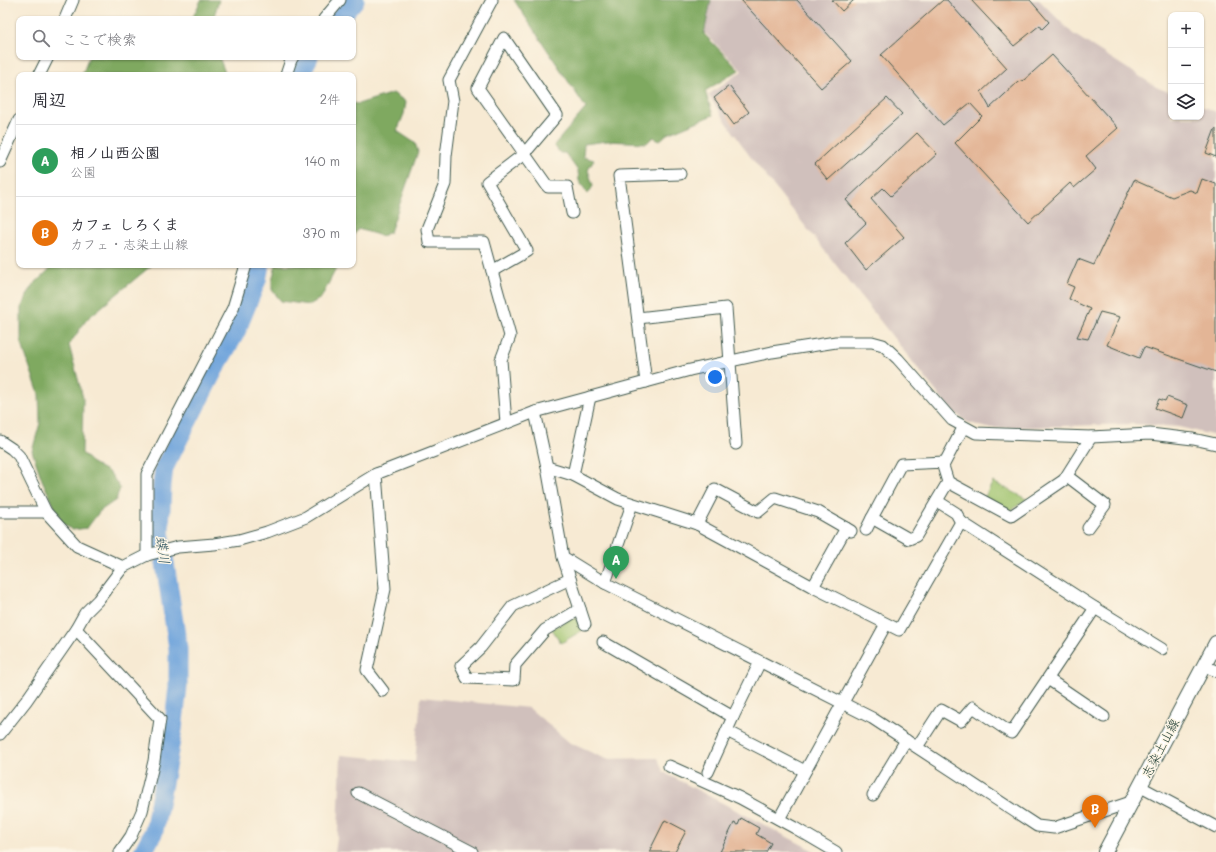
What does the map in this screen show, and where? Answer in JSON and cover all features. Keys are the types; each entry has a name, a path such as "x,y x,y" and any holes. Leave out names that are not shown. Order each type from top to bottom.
{"main road":[{"name":"志染土山線","path":"1105,852 1139,786 1210,669 1216,643"}],"street":[{"path":"66,16 73,0"},
{"path":"327,16 340,0"},
{"path":"492,0 449,80 452,101 446,156 445,184 427,229 429,242 484,242 510,336 501,360 506,423"},
{"path":"492,271 527,251 487,182 524,154 557,115 504,38 478,88 524,154 548,186 567,187 572,213"},
{"path":"40,72 46,60"},
{"path":"287,72 291,60"},
{"path":"0,162 16,127"},
{"path":"646,382 619,176 680,174"},
{"path":"148,555 147,474 233,308 245,268"},
{"path":"638,318 726,308 736,444"},
{"path":"0,734 26,702 86,613 98,600 123,567 148,555 178,547 239,540 267,532 306,517 376,474 506,423 535,412 690,370 772,352 836,342 872,342 883,345 898,359 952,420 963,428 976,433 1092,437 1150,434 1193,439 1216,444"},
{"path":"573,475 590,397"},
{"path":"535,412 547,467 563,557 585,624"},
{"path":"963,428 943,466 948,482 1011,516 1064,480 1092,437"},
{"path":"0,441 19,456 46,512 77,546 123,567"},
{"path":"866,530 901,464 945,462"},
{"path":"547,467 573,475 618,499 697,524 813,587 899,630 960,522"},
{"path":"376,474 385,589 367,670 383,691"},
{"path":"1067,476 1105,505 1088,528"},
{"path":"872,518 909,539 916,536 948,482"},
{"path":"697,524 715,489 758,512 775,498 818,512 848,529 813,587"},
{"path":"937,501 956,513 960,522 1162,649"},
{"path":"605,583 632,504"},
{"path":"0,512 46,512"},
{"path":"563,557 605,583 872,718 1037,826 1054,828 1131,802"},
{"path":"570,578 513,606 481,647 461,666 467,678 514,680 515,665 546,630 580,608"},
{"path":"917,747 941,710 961,721 973,707 1011,733 1095,608"},
{"path":"779,819 886,624"},
{"path":"76,629 160,719 154,761 142,811 131,836 120,852"},
{"path":"603,642 733,717"},
{"path":"708,772 760,662"},
{"path":"1048,679 1104,717"},
{"path":"727,731 805,771"},
{"path":"873,795 906,740"},
{"path":"669,766 740,798 836,852"},
{"path":"1139,786 1216,827"},
{"path":"358,793 472,852"}],"shaded area":[{"path":"710,0 1039,0 1073,34 1158,88 1168,92 1168,120 1204,120 1204,107 1216,112 1216,436 1179,427 1136,424 987,428 967,422 949,408 749,155 708,95 742,71 704,32"},
{"path":"421,697 529,708 570,743 606,759 658,758 663,772 816,852 335,852 338,832 341,755 415,762"}],"green space":[{"path":"201,0 219,0 214,16 193,16"},
{"path":"514,0 711,0 704,34 739,70 705,91 713,115 667,134 659,141 653,137 647,143 607,141 584,144 583,157 594,160 588,170 593,186 588,194 579,181 578,171 565,153 560,153 554,145 586,108"},
{"path":"88,60 220,60 225,72 83,72"},
{"path":"393,93 406,102 404,114 397,131 415,143 418,152 390,232 382,236 358,229 356,232 356,104"},
{"path":"51,268 148,268 87,319 69,345 83,398 82,453 91,462 110,473 120,488 116,500 100,511 87,528 72,530 62,523 42,480 32,451 40,423 39,394 21,342 21,308 32,286"},
{"path":"275,268 336,268 321,298 309,305 281,301 272,290 272,280"},
{"path":"993,482 1027,499 1009,512 984,498"},
{"path":"572,617 578,619 583,630 561,643 552,629"}],"building":[{"path":"741,0 797,0 852,61 821,88"},
{"path":"832,0 854,0 842,11"},
{"path":"943,0 947,0 1007,68 981,92 990,108 1018,82 1024,80 1052,55 1118,128 1086,156 1096,169 1074,188 1070,183 1028,222 955,143 982,116 970,103 943,125 881,55"},
{"path":"971,0 1030,0 1049,22 1042,29 1040,25 1014,46"},
{"path":"729,86 749,112 734,125 714,98"},
{"path":"887,98 902,114 828,180 815,164"},
{"path":"1216,129 1216,157 1206,153"},
{"path":"917,133 937,154 891,196 883,188 871,199 904,237 866,270 845,243 866,223 846,200"},
{"path":"1202,179 1216,184 1216,372 1144,347 1139,358 1107,345 1120,317 1100,312 1088,339 1077,337 1090,309 1069,299 1074,287 1067,284 1078,259 1094,265 1134,180 1172,197 1190,190 1197,193"},
{"path":"1167,397 1188,405 1183,418 1155,408 1159,399 1165,401"},
{"path":"741,818 759,828 756,834 771,843 766,852 720,852 734,823 738,825"},
{"path":"665,820 686,831 675,852 649,852"}],"waterway":[{"name":"蝶川","path":"342,16 355,0"},
{"name":"蝶川","path":"302,72 308,60"},
{"name":"蝶川","path":"143,852 154,831 173,730 178,687 178,648 160,531 164,468 214,370 236,332 257,280 259,268"}],"place":[{"name":"相ノ山西公園","path":"616,579"},
{"name":"カフェ しろくま","path":"1095,828"}]}
